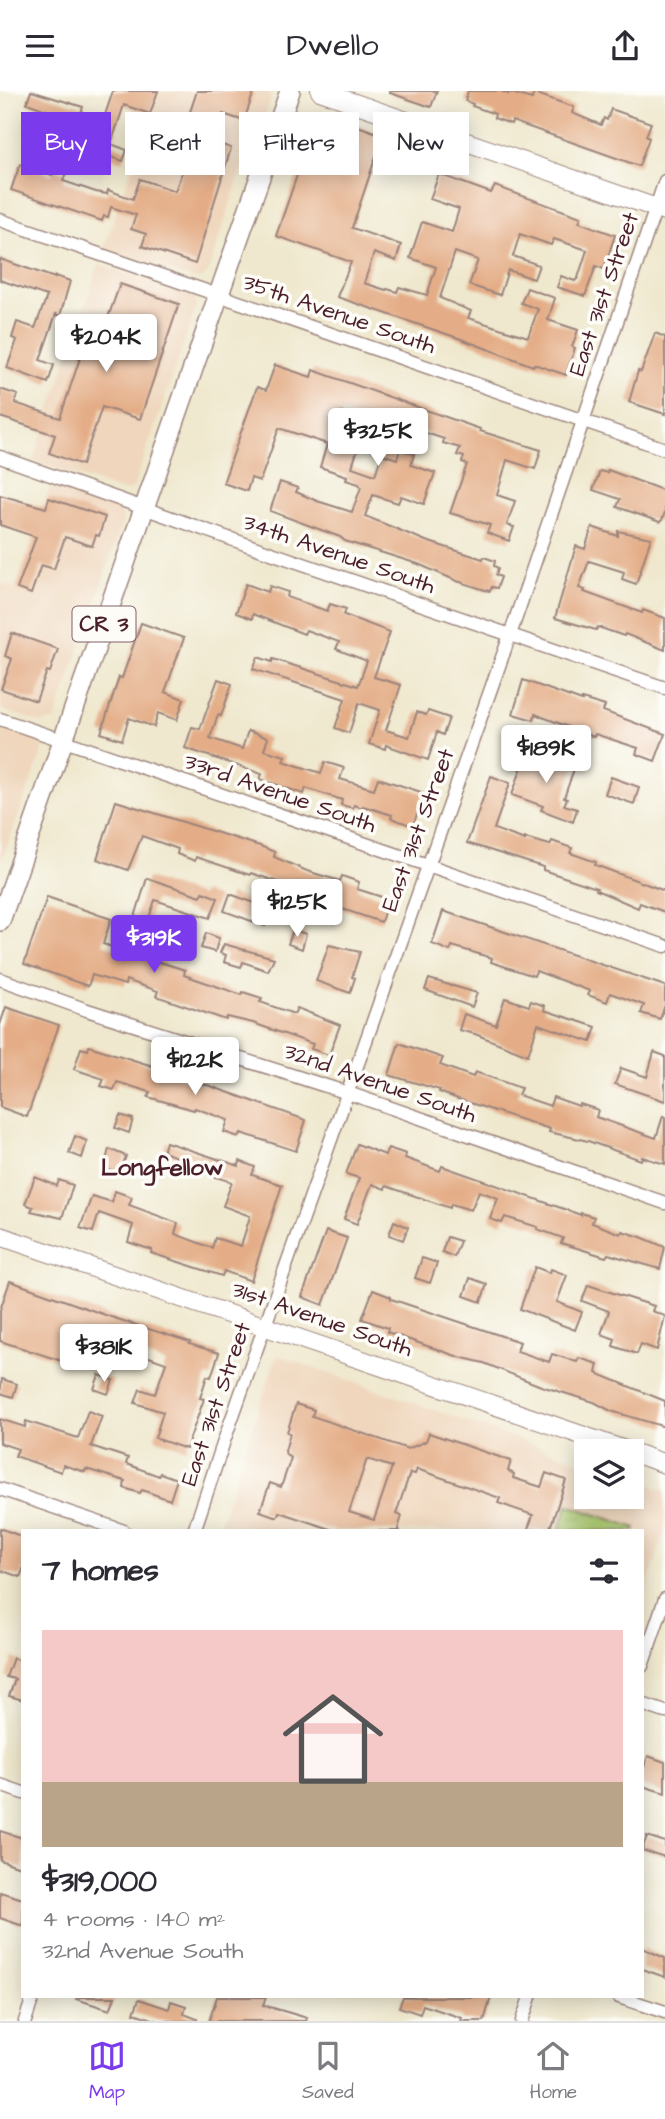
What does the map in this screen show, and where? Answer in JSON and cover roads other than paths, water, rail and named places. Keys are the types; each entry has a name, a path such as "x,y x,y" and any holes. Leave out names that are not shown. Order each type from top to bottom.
{"main road":[{"name":"CR 3","path":"0,921 290,91"}],"street":[{"path":"320,91 660,209"},
{"name":"East 31st Street","path":"195,1529 583,421 660,209 665,181"},
{"name":"35th Avenue South","path":"0,220 665,449"},
{"name":"34th Avenue South","path":"0,457 665,688"},
{"name":"33rd Avenue South","path":"0,719 665,946"},
{"name":"32nd Avenue South","path":"0,979 86,1010 348,1093 665,1203"},
{"name":"31st Avenue South","path":"0,1236 595,1439"},
{"name":"31st Avenue South","path":"644,1456 665,1464"},
{"path":"0,1489 118,1529"},
{"path":"644,1660 665,1599"},
{"path":"644,1705 665,1712"},
{"path":"0,1785 21,1792"},
{"path":"25,2021 33,1998"},
{"path":"522,2021 530,1998"},
{"path":"622,1998 665,2012"}],"district":[{"name":"Longfellow","path":"162,1168"}]}
